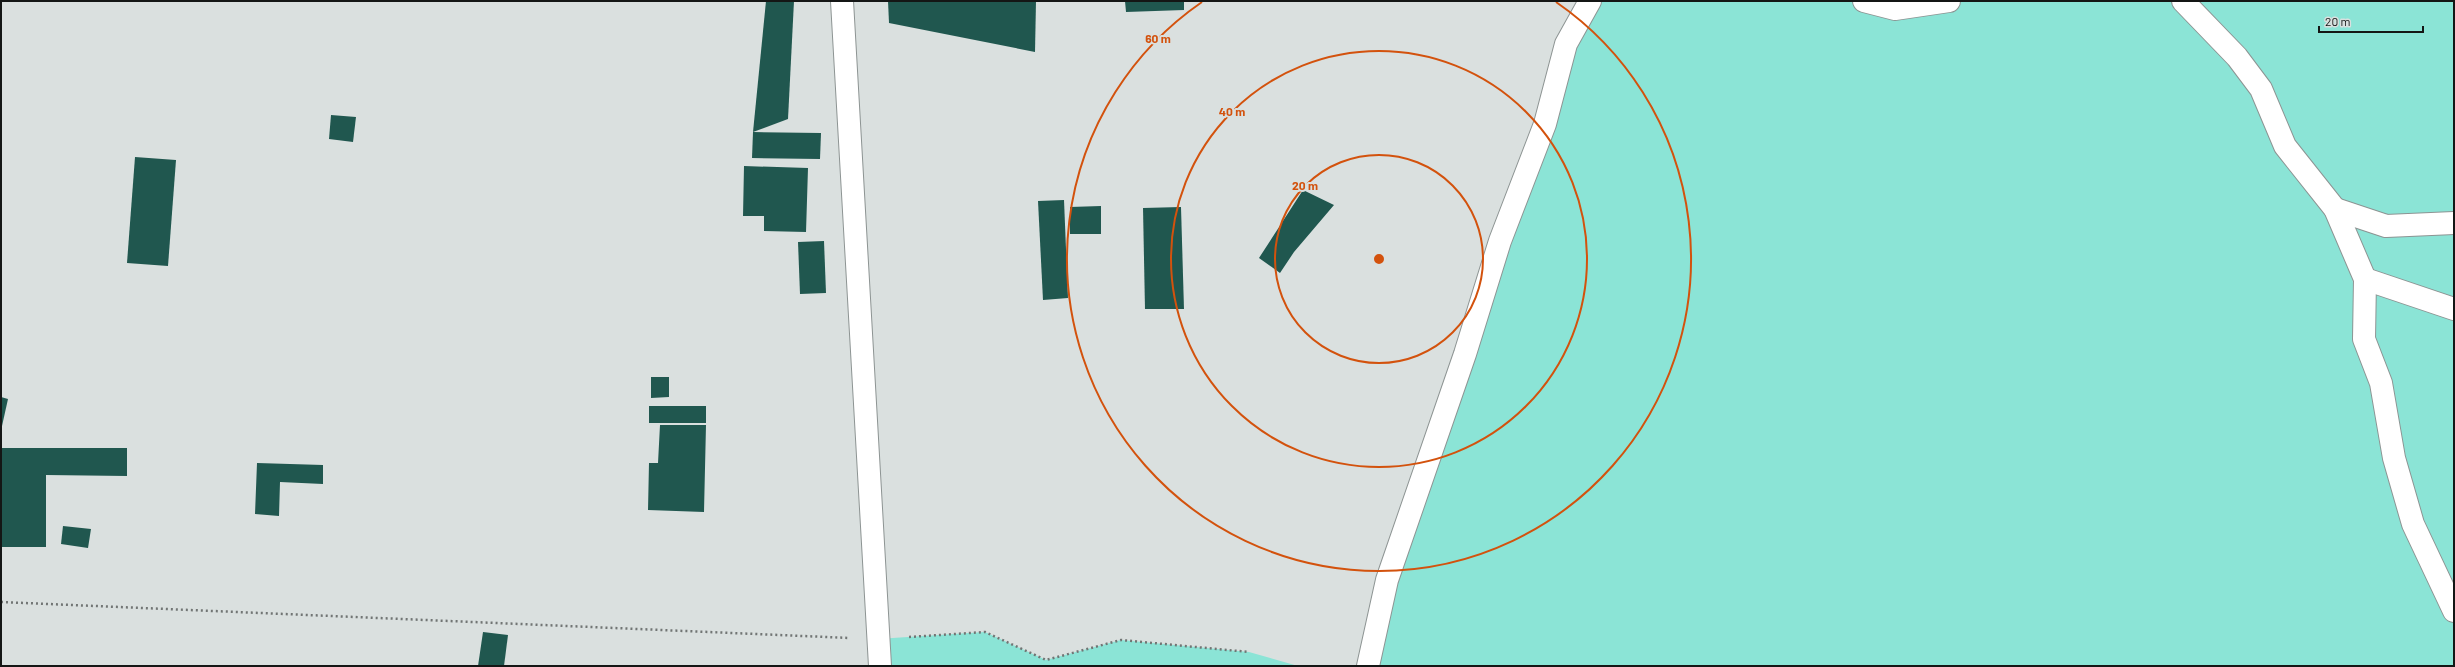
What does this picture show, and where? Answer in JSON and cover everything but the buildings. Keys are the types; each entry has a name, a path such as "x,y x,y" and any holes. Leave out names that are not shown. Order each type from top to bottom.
{"street":[{"path":"842,1 877,639 880,666"},
{"path":"1368,666 1387,580 1465,354 1500,241 1545,124 1566,44 1590,1"},
{"path":"1864,1 1894,9 1949,1"},
{"path":"2183,1 2237,57 2261,89 2285,146 2335,209 2365,279 2364,339 2381,384 2394,458 2413,524 2454,611"},
{"path":"2335,209 2386,226 2454,223"},
{"path":"2365,279 2454,309"}],"path":[{"path":"1,602 877,639 985,632 1046,660 1121,640 1249,652"}],"green space":[{"path":"1595,1 2454,1 2454,666 1368,666 1545,124","holes":["2349,266 2400,471 2394,458"]},
{"path":"985,632 1046,660 1121,640 1249,652 1298,666 880,666 877,639"}]}
